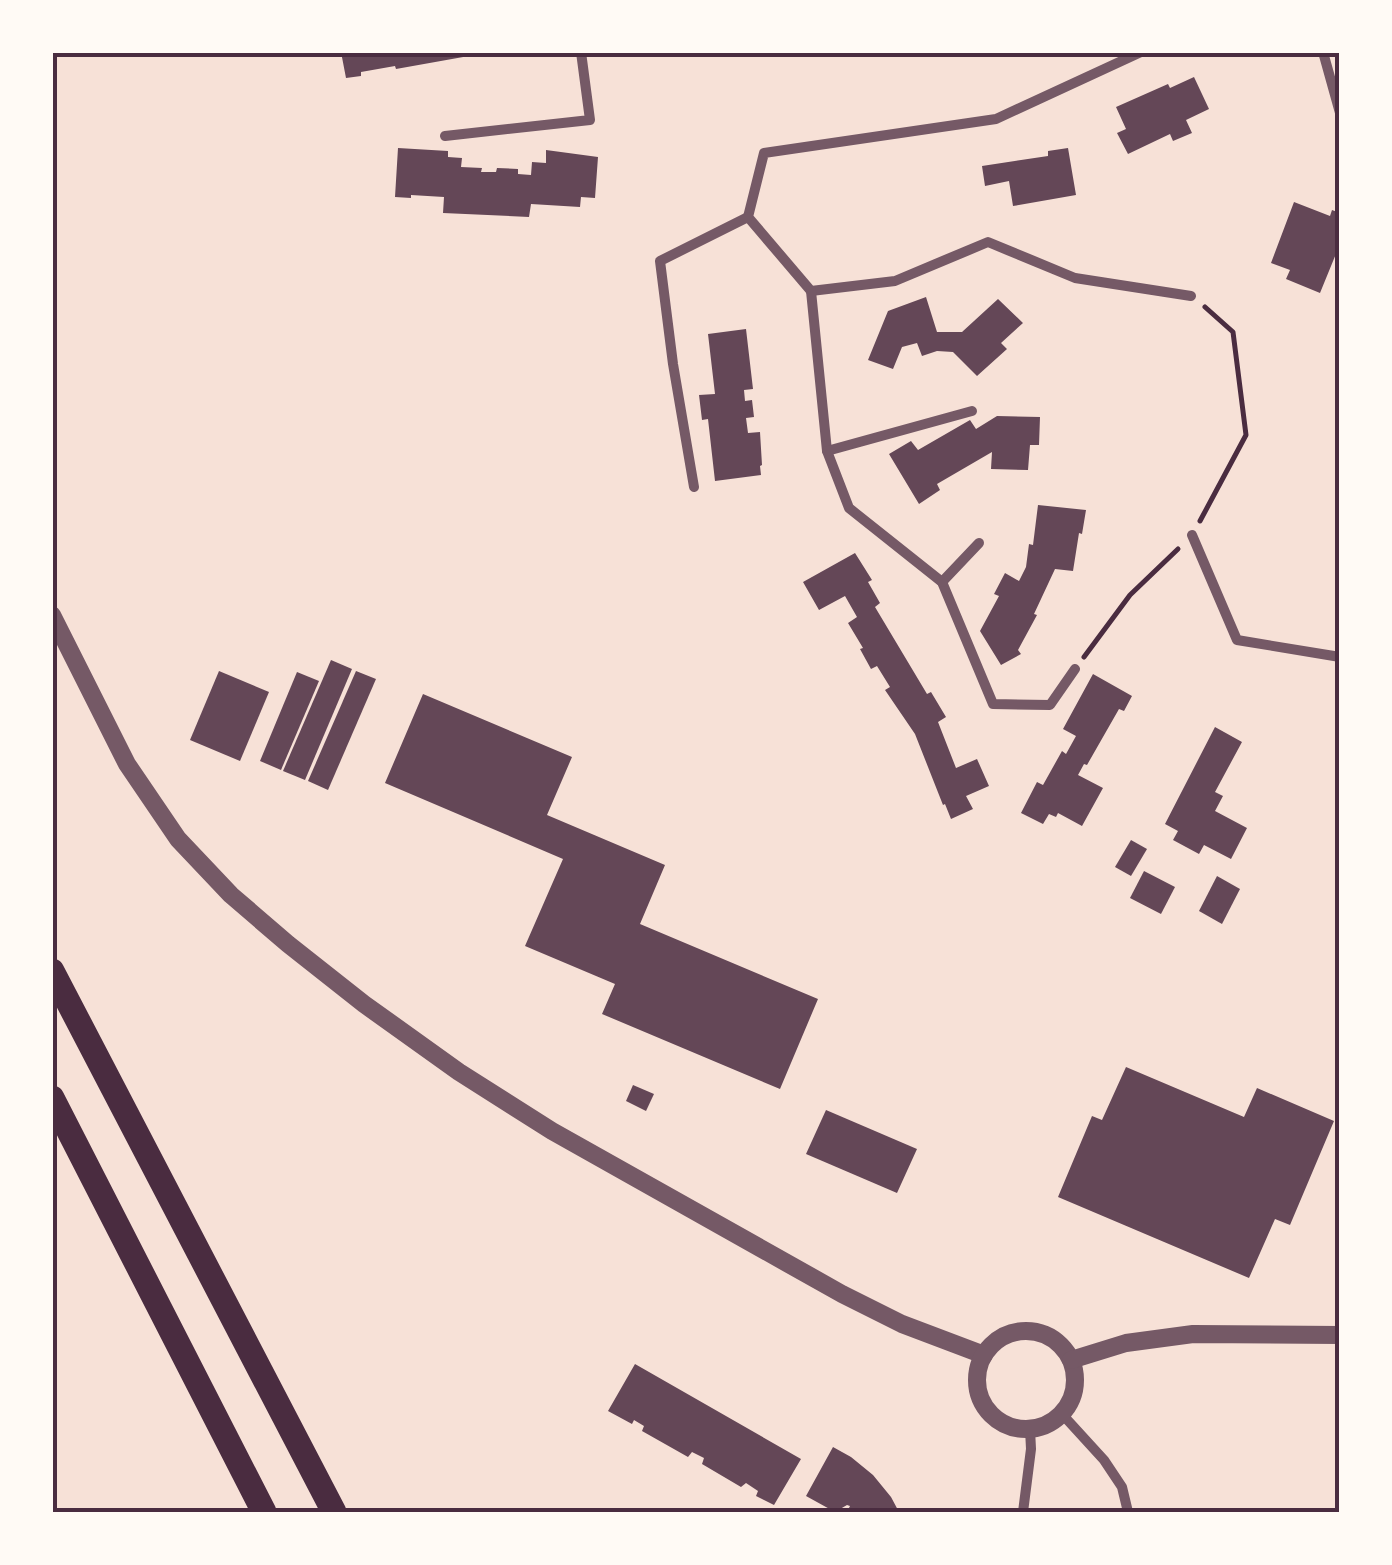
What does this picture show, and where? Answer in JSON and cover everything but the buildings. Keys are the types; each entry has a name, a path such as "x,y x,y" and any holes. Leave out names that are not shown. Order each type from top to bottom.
{"highway":[{"path":"52,972 334,1512"},
{"path":"52,1098 264,1512"}],"street":[{"path":"445,136 590,120 581,52"},
{"path":"694,486 660,262 748,217 764,153 996,119 1141,52"},
{"path":"1323,52 1340,113"},
{"path":"748,217 811,291 827,450 849,508 942,582 993,704 1050,706 1075,669"},
{"path":"811,291 895,281 988,242 1075,278 1191,296"},
{"path":"827,450 972,411"},
{"path":"1192,535 1237,640 1340,657"},
{"path":"942,582 980,543"},
{"path":"52,615 127,764 178,839 231,895 318,968 460,1072 552,1132 842,1294 902,1324 984,1354"},
{"path":"1022,1330 1051,1337 1072,1360 1075,1387 1071,1400 1062,1414 1030,1430 996,1419 984,1406 977,1389 977,1372 984,1354 1006,1334 1022,1330"},
{"path":"1072,1360 1126,1343 1193,1334 1340,1335"},
{"path":"1062,1414 1104,1460 1122,1487 1128,1512"},
{"path":"1023,1512 1030,1430"}],"path":[{"path":"1075,669 1130,595 1192,535 1246,435 1233,332 1191,296"}]}
